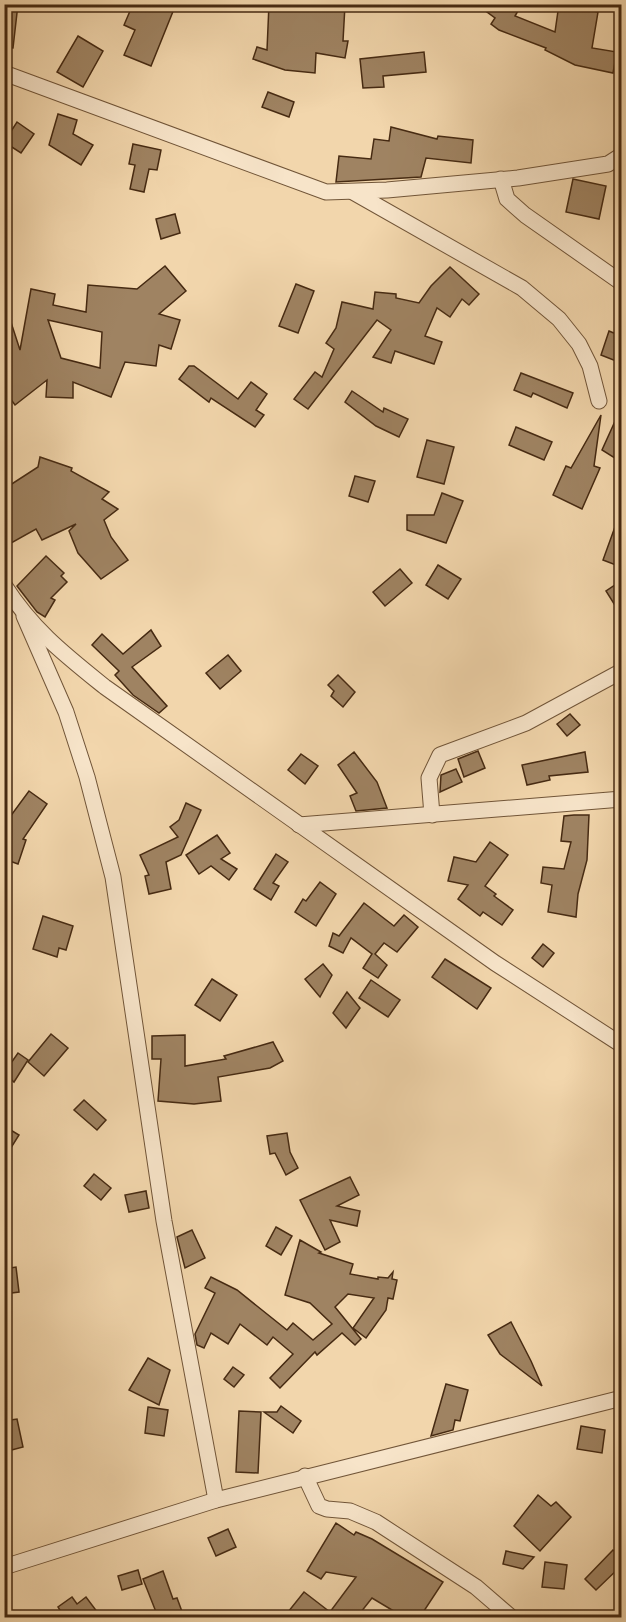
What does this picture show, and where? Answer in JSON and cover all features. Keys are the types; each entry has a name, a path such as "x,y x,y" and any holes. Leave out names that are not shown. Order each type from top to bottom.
{"street":[{"path":"4,73 326,192 352,192 501,179 608,164 621,155"},
{"path":"501,179 507,199 525,216 621,283"},
{"path":"352,192 522,288 559,319 579,344 590,366 599,401"},
{"path":"4,585 24,616 66,712 87,777 113,877 166,1233 216,1500"},
{"path":"24,616 64,654 105,687 495,963 621,1045"},
{"path":"432,815 429,778 440,755 526,723 621,671"},
{"path":"299,825 621,799"},
{"path":"4,1567 216,1500 621,1398"},
{"path":"305,1476 319,1506 350,1511 375,1522 476,1587 512,1617"}],"building":[{"path":"4,4 18,4 13,48 4,47"},
{"path":"133,4 176,4 151,66 124,55 135,30 124,25"},
{"path":"269,4 345,5 343,41 348,41 345,58 316,53 315,73 285,70 253,59 257,47 267,50"},
{"path":"476,4 509,4 518,11 515,16 555,32 559,4 588,4 588,10 598,12 592,48 617,52 613,73 575,65 545,50 546,48 499,30 491,24 495,18"},
{"path":"78,36 103,51 83,87 57,72"},
{"path":"424,52 426,72 383,76 384,87 363,88 360,59"},
{"path":"268,92 294,102 289,117 262,107"},
{"path":"58,114 77,120 73,134 93,145 81,165 49,145"},
{"path":"17,122 34,134 21,153 4,142"},
{"path":"391,127 437,139 438,136 473,140 471,163 426,158 421,177 336,182 339,156 371,159 374,139 389,141"},
{"path":"133,144 161,150 157,170 149,169 144,192 130,189 135,165 129,164"},
{"path":"573,179 606,186 599,219 566,212"},
{"path":"175,214 180,233 161,239 156,219"},
{"path":"165,266 186,291 159,314 180,320 171,349 159,345 156,366 125,362 111,397 73,382 73,398 46,397 47,380 15,405 4,390 4,310 7,310 20,350 31,289 55,294 53,305 86,312 88,285 137,289","holes":["48,320 102,332 100,368 61,358"]},
{"path":"450,267 479,294 469,305 462,299 450,317 437,308 425,336 442,342 434,364 395,351 391,363 373,357 391,330 377,320 308,409 294,399 315,372 322,377 334,349 326,343 336,328 342,302 373,309 375,292 396,294 396,298 419,303 431,286"},
{"path":"296,284 314,291 298,333 279,326"},
{"path":"609,331 621,336 621,363 601,355"},
{"path":"189,366 194,366 238,399 251,382 267,394 256,410 264,415 255,427 211,398 209,402 179,379"},
{"path":"521,373 573,393 567,408 533,393 531,397 514,390"},
{"path":"352,391 383,412 384,408 408,419 399,437 376,426 345,402"},
{"path":"621,408 621,462 602,450"},
{"path":"601,415 594,466 600,468 582,509 553,495 566,466 571,468"},
{"path":"516,427 552,442 544,460 509,445"},
{"path":"427,440 454,447 444,484 417,477"},
{"path":"40,457 72,468 71,471 109,492 102,499 118,509 104,520 111,537 128,560 101,579 78,553 69,531 76,524 42,540 36,529 4,547 4,489 38,467"},
{"path":"355,476 375,481 368,502 349,496"},
{"path":"442,493 463,501 446,543 407,530 407,515 434,515"},
{"path":"621,513 621,567 603,560"},
{"path":"46,556 64,573 61,576 67,582 51,598 55,600 45,617 37,612 17,586"},
{"path":"438,565 461,579 448,599 426,585"},
{"path":"400,569 412,583 385,606 373,592"},
{"path":"621,581 621,615 606,591"},
{"path":"151,630 161,646 132,667 167,706 159,713 133,695 115,675 119,671 92,645 102,634 123,654"},
{"path":"228,655 241,671 220,689 206,673"},
{"path":"338,675 355,692 343,707 331,696 334,691 328,685"},
{"path":"570,714 580,725 567,736 557,724"},
{"path":"478,751 485,768 464,777 458,759"},
{"path":"354,752 377,782 387,808 356,811 350,796 357,793 338,765"},
{"path":"585,752 588,772 549,776 550,780 527,785 522,765"},
{"path":"301,754 318,766 305,784 288,770"},
{"path":"456,769 462,782 440,792 441,775"},
{"path":"29,791 47,804 23,839 26,840 18,864 4,859 4,825"},
{"path":"186,803 201,810 181,855 166,862 171,889 149,894 145,876 149,875 140,855 178,837 170,827 179,820"},
{"path":"589,815 587,860 578,894 576,917 548,912 552,885 541,883 543,867 564,869 571,842 561,841 564,816"},
{"path":"217,835 230,853 221,859 237,869 229,880 211,866 199,874 186,855"},
{"path":"490,842 508,855 485,886 513,910 502,925 483,912 480,916 458,899 468,885 448,881 454,857 476,862"},
{"path":"276,854 288,862 273,883 279,886 271,900 254,889"},
{"path":"320,882 336,894 316,926 295,912 303,899 306,901"},
{"path":"364,903 394,926 404,915 418,927 397,952 384,943 375,954 387,965 378,978 363,968 372,954 351,938 343,953 329,946 333,933 339,936"},
{"path":"43,916 73,926 66,950 59,948 57,957 33,949"},
{"path":"543,944 554,953 543,967 532,958"},
{"path":"445,959 491,988 477,1009 432,977"},
{"path":"323,964 332,975 320,997 305,979"},
{"path":"212,979 237,995 220,1021 195,1005"},
{"path":"371,980 400,1000 388,1017 359,998"},
{"path":"347,992 360,1008 346,1028 333,1013"},
{"path":"51,1034 68,1048 44,1076 28,1062"},
{"path":"185,1035 185,1066 226,1059 224,1056 273,1042 283,1061 270,1068 218,1077 221,1101 194,1104 158,1101 161,1059 152,1059 152,1036"},
{"path":"18,1053 28,1060 14,1082 4,1073"},
{"path":"84,1100 106,1120 97,1130 74,1110"},
{"path":"4,1126 19,1135 4,1159"},
{"path":"287,1133 290,1152 298,1168 286,1175 275,1153 270,1154 267,1136"},
{"path":"94,1174 111,1188 101,1200 84,1186"},
{"path":"350,1177 359,1195 337,1206 360,1211 357,1226 330,1220 340,1242 325,1250 300,1200"},
{"path":"146,1191 149,1208 129,1212 125,1195"},
{"path":"276,1227 292,1236 281,1255 266,1246"},
{"path":"192,1230 205,1258 185,1268 177,1237"},
{"path":"300,1240 321,1252 319,1253 353,1264 350,1274 378,1279 378,1277 388,1278 393,1272 392,1279 397,1280 393,1299 388,1298 386,1310 366,1338 353,1328 374,1298 348,1294 335,1307 361,1339 355,1345 342,1333 317,1355 315,1352 280,1388 270,1378 293,1354 273,1337 267,1345 240,1324 228,1344 211,1333 204,1348 197,1345 195,1334 215,1293 205,1288 211,1277 237,1290 287,1330 293,1323 313,1340 332,1324 310,1303 285,1295"},
{"path":"16,1267 19,1292 4,1294 4,1269"},
{"path":"511,1322 542,1386 500,1354 488,1335"},
{"path":"148,1358 170,1370 159,1405 129,1390"},
{"path":"233,1367 244,1375 234,1387 224,1379"},
{"path":"446,1384 468,1390 460,1421 455,1420 453,1430 431,1436"},
{"path":"281,1406 301,1421 293,1433 264,1412 277,1412"},
{"path":"148,1407 168,1410 164,1436 145,1433"},
{"path":"239,1411 261,1412 258,1473 236,1472"},
{"path":"17,1419 23,1447 4,1452 4,1421"},
{"path":"581,1426 605,1430 602,1453 577,1449"},
{"path":"538,1495 551,1506 556,1502 571,1517 540,1551 514,1526"},
{"path":"336,1523 354,1535 356,1532 372,1539 443,1582 420,1617 393,1617 397,1613 372,1598 357,1617 284,1617 304,1592 330,1612 356,1577 326,1572 321,1579 307,1571"},
{"path":"228,1529 236,1547 216,1556 208,1538"},
{"path":"613,1550 621,1556 621,1566 596,1590 585,1579"},
{"path":"506,1551 534,1557 523,1569 503,1564"},
{"path":"545,1562 567,1565 564,1589 542,1587"},
{"path":"138,1570 142,1584 122,1590 118,1576"},
{"path":"163,1571 173,1599 177,1598 184,1617 158,1617 143,1579"},
{"path":"72,1597 77,1604 86,1597 101,1617 60,1617 63,1615 58,1607"}]}
